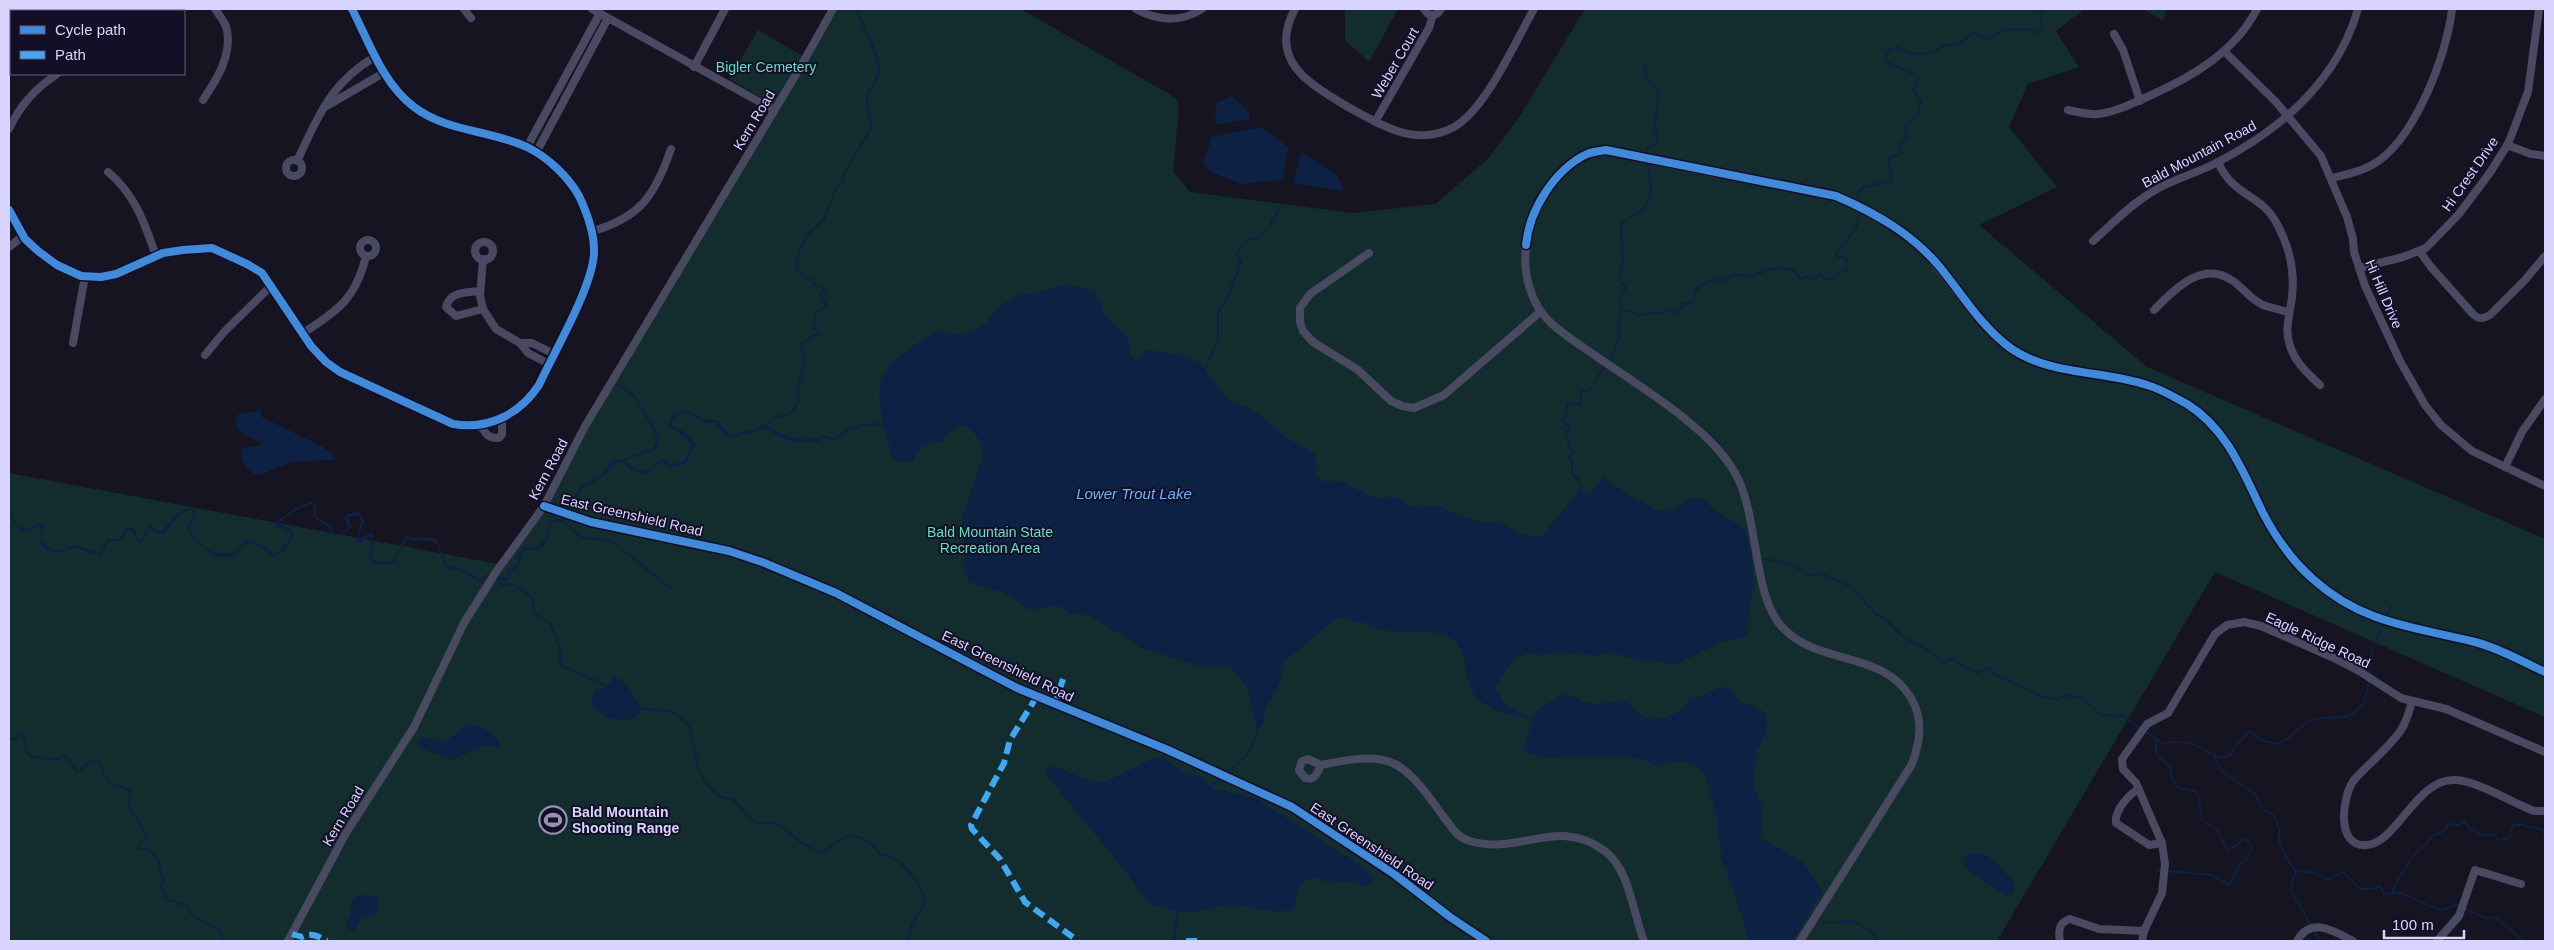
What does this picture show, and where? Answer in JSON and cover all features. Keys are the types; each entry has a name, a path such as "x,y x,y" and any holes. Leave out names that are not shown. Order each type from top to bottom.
{"street":[{"path":"203,100 221,72 228,46 227,28 215,9"},
{"path":"9,210 23,236 38,251 57,265 85,276 101,277 116,274 156,256 183,250 212,248 262,273 311,346 326,362 340,372 441,420 464,426 502,419 515,412 531,397 588,284 595,251 593,231 575,189 560,172 536,153 527,147 448,125 427,116 402,96 385,72 352,9"},
{"path":"464,9 471,18"},
{"path":"592,9 774,110"},
{"path":"694,67 725,9"},
{"name":"Kern Road","path":"288,941 346,833 414,726 454,642 496,572 544,506 584,428 774,110 832,9"},
{"path":"1136,9 1154,17 1167,19 1187,16 1202,9"},
{"path":"1295,9 1288,24 1287,39 1289,56 1296,70 1316,88 1375,122 1393,131 1418,136 1440,133 1459,123 1478,106 1534,9"},
{"name":"Weber Court","path":"1424,9 1433,16"},
{"name":"Weber Court","path":"1375,122 1429,28 1433,16 1438,14 1441,9"},
{"path":"2068,110 2098,114 2140,101 2194,74 2224,51 2252,18 2257,9"},
{"name":"Bald Mountain Road","path":"2093,242 2150,193 2218,162 2261,138 2289,117 2330,68 2350,32 2358,9"},
{"path":"2332,178 2372,165 2397,141 2427,94 2438,69 2449,32 2452,9"},
{"name":"Hi Crest Drive","path":"2359,268 2420,252 2442,234 2459,214 2507,145 2528,92 2539,9"},
{"path":"527,147 600,13"},
{"path":"536,153 608,18"},
{"path":"2114,34 2123,50 2140,101"},
{"name":"Hi Hill Drive","path":"2224,51 2316,147 2332,178 2347,218 2359,268 2380,318 2425,405 2457,440 2472,451 2545,486"},
{"path":"297,161 323,108 345,78 376,56"},
{"path":"323,108 385,72"},
{"path":"9,129 12,113 32,93 56,75"},
{"path":"561,85 570,89"},
{"path":"2507,145 2531,154 2545,156"},
{"path":"593,231 625,218 646,202 658,182 671,149"},
{"path":"1800,941 1912,764 1919,745 1920,727 1916,708 1909,693 1896,678 1880,669 1806,644 1790,636 1778,624 1766,595 1745,492 1734,470 1722,453 1694,426 1570,338 1540,312 1528,284 1524,263 1527,233 1538,205 1559,176 1574,162 1588,153 1606,150 1836,196 1863,207 1906,234 1937,264 1980,321 2010,347 2028,358 2058,368 2146,384 2189,406 2213,426 2234,451 2264,514 2294,560 2328,591 2375,618 2476,642 2545,672"},
{"path":"2218,162 2230,183 2264,206 2278,224 2287,245 2293,273 2287,326 2290,346 2304,370 2320,385"},
{"path":"108,172 119,181 141,213 156,256"},
{"path":"9,247 23,236"},
{"path":"2420,252 2472,313 2477,318 2483,319 2490,315 2526,280 2545,256"},
{"path":"1369,254 1310,294 1300,308 1300,322 1303,331 1313,342 1358,370 1391,401 1402,406 1414,408 1444,395 1540,312"},
{"path":"303,333 340,308 354,292 366,256"},
{"path":"483,260 480,291 483,309 496,329 520,343 528,353 549,364"},
{"path":"2154,310 2179,285 2190,278 2207,274 2230,279 2263,305 2289,312"},
{"path":"73,343 85,276"},
{"path":"205,355 224,332 271,286"},
{"path":"480,291 454,295 448,300 446,307 456,316 483,309"},
{"path":"520,343 532,343 554,354"},
{"path":"2504,467 2522,432 2545,400"},
{"path":"480,424 487,435 493,439 499,438 502,434 502,419"},
{"name":"East Greenshield Road","path":"544,506 591,522 729,551 762,562 836,593 1018,688 1168,750 1292,808 1394,874 1450,917 1486,941"},
{"name":"Eagle Ridge Road","path":"2142,941 2144,931 2162,893 2165,864 2162,843 2134,780 2123,769 2122,759 2147,724 2168,713 2214,634 2234,622 2253,623 2334,658 2359,671 2394,694 2412,702 2446,709 2545,752"},
{"path":"2412,702 2402,729 2355,779 2349,789 2345,804 2345,824 2351,840 2358,844 2372,844 2383,836 2430,788 2441,781 2457,780 2534,811 2545,811"},
{"path":"1321,765 1356,758 1381,759 1396,763 1415,778 1454,830 1466,840 1493,845 1509,845 1563,834 1595,844 1608,854 1618,867 1644,941"},
{"path":"2139,790 2129,795 2117,816 2116,823 2149,845 2162,843"},
{"path":"2437,941 2459,916 2474,870 2521,884"},
{"path":"2060,941 2060,927 2066,920 2070,919 2099,929 2144,931"},
{"path":"2297,941 2309,928 2317,927 2332,930 2353,941"}],"green space":[{"name":"Bald Mountain State Recreation Area","path":"837,9 1021,9 1176,98 1179,109 1173,171 1190,192 1352,213 1435,204 1488,159 1518,119 1585,9 2084,9 2056,31 2079,67 2028,84 2009,127 2057,187 1979,225 2147,367 2545,539 2545,717 2215,572 1997,941 9,941 9,473 504,565 627,363"},
{"path":"1345,9 1398,9 1370,60 1367,60 1345,40"},
{"path":"2143,9 2167,9 2163,21"},
{"name":"Bigler Cemetery","path":"758,30 803,56 774,105 729,79"}],"water":[{"path":"1232,96 1249,112 1250,119 1215,123 1216,103"},
{"path":"1261,127 1288,147 1283,180 1241,184 1209,171 1203,163 1212,137"},
{"path":"1301,153 1304,153 1337,175 1343,188 1342,191 1293,183"},
{"name":"Lower Trout Lake","path":"1065,284 1095,292 1104,314 1128,338 1130,353 1136,361 1147,350 1184,356 1199,362 1228,400 1255,411 1284,436 1316,455 1315,476 1324,482 1340,481 1369,495 1380,498 1395,497 1411,506 1423,508 1435,505 1475,521 1494,522 1532,537 1544,534 1580,488 1589,495 1603,477 1628,495 1657,510 1671,511 1692,498 1703,498 1711,507 1745,529 1752,559 1754,587 1747,634 1743,637 1724,641 1674,665 1657,661 1636,660 1610,652 1598,656 1577,653 1552,652 1543,655 1528,653 1515,658 1494,687 1505,705 1521,713 1522,716 1520,717 1494,709 1480,701 1470,686 1461,651 1452,639 1430,632 1385,630 1363,622 1359,623 1338,617 1285,661 1279,684 1265,711 1263,725 1257,730 1247,687 1230,667 1206,668 1144,649 1088,615 1069,613 1061,607 1053,605 1043,609 1027,609 1015,599 1001,592 969,582 965,574 962,519 983,457 980,441 966,426 959,426 946,434 942,441 922,445 913,462 899,462 894,459 880,405 880,384 883,375 892,363 907,350 937,331 961,334 968,332 986,324 997,308 1021,294 1034,293"},
{"path":"260,407 262,417 323,447 334,455 335,460 293,462 259,475 250,471 243,461 241,448 259,446 263,443 241,432 235,419 239,414 255,412"},
{"path":"684,409 705,420 717,420 730,435 763,425 793,438 808,439 824,435 835,439 847,428 861,424 863,426 848,431 837,441 825,438 818,442 792,442 764,429 729,438 725,436 716,423 704,422 684,412 674,418 671,424 683,431 695,443 686,463 671,468 661,462 652,470 638,473 624,463 614,463 602,478 582,488 573,507 566,510 580,486 600,476 613,460 625,461 635,469 640,470 652,468 660,459 665,460 671,465 684,461 692,444 668,424 672,416"},
{"path":"311,502 316,504 316,516 330,525 337,536 349,527 344,519 346,515 355,511 360,513 364,522 357,539 371,533 374,534 371,553 375,561 386,562 395,558 405,537 433,538 437,541 448,566 463,569 480,579 487,574 507,578 508,569 517,565 518,554 523,548 538,547 546,538 549,521 565,518 562,521 551,523 544,547 525,550 521,555 519,567 511,571 509,581 497,581 487,577 480,582 462,572 446,569 438,546 432,541 407,539 394,562 387,565 374,563 369,556 372,536 360,543 355,541 361,522 358,515 348,517 352,527 336,538 328,527 314,517 314,506 311,504 296,510 278,523 293,530 294,536 284,552 274,557 251,543 245,544 234,556 217,557 208,552 190,535 187,527 194,514 191,510 180,513 163,534 153,532 149,526 143,542 138,543 132,530 129,529 121,540 108,542 101,556 76,548 54,553 50,552 41,545 41,526 28,532 19,530 9,514 9,512 13,515 17,526 28,529 38,523 43,524 42,540 51,550 61,551 76,545 100,553 107,539 119,539 128,526 135,529 137,539 141,540 149,523 155,530 162,531 178,513 192,508 196,514 190,531 210,550 220,553 235,553 244,542 251,540 267,548 274,555 282,550 292,534 275,526 276,522 295,508"},
{"path":"612,677 627,685 642,709 636,717 623,720 604,716 591,702 595,691 609,686"},
{"path":"1722,687 1729,687 1737,699 1763,711 1767,724 1767,732 1757,750 1754,773 1754,787 1763,810 1760,838 1804,863 1822,891 1793,941 1752,941 1749,938 1729,877 1720,858 1722,848 1718,837 1718,820 1706,777 1699,767 1680,761 1658,766 1644,760 1618,756 1543,757 1523,752 1536,711 1562,695 1591,704 1626,702 1640,715 1653,719 1674,714 1685,706 1688,701"},
{"path":"467,724 481,728 495,736 500,742 498,747 481,747 451,760 417,746 418,741 424,737 444,741 451,738"},
{"path":"1156,757 1164,758 1180,770 1205,779 1208,787 1255,798 1360,865 1374,879 1368,887 1352,882 1331,883 1318,878 1309,879 1299,886 1294,908 1283,911 1269,911 1240,905 1228,905 1196,912 1185,912 1151,904 1140,893 1129,876 1046,774 1049,764 1090,781 1107,781"},
{"path":"1968,853 1983,855 1994,862 2014,883 2014,892 2006,896 1966,869 1964,858"},
{"path":"369,895 377,898 379,908 376,914 362,917 354,931 350,930 346,923 351,912 351,901 357,896"},
{"path":"1854,920 1871,930 1881,941 1878,941 1871,933 1859,925 1822,922"}],"waterway":[{"path":"765,425 776,417 790,414 799,401 797,393 805,356 801,346 812,336 819,335 814,327 815,314 826,305 820,295 825,291 824,288 814,285 812,278 808,280 796,269 799,252 807,235 824,219 836,188 843,182 844,173 872,127 867,98 878,76 879,65 856,9"},
{"path":"1857,196 1863,187 1892,181 1888,158 1901,154 1899,144 1907,138 1904,126 1917,117 1921,102 1913,90 1918,80 1916,75 1884,61 1890,50 1898,47 1910,54 1923,54 1946,45 1959,44 1974,32 1987,40 2003,30 2032,30 2035,33 2042,27 2040,9"},
{"path":"1645,65 1647,78 1659,91 1655,125 1658,143 1647,149 1646,157"},
{"path":"1608,362 1614,353 1620,333 1618,329 1621,312 1619,298 1626,288 1619,279 1623,260 1621,225 1643,209 1650,197 1650,176 1647,162"},
{"path":"1205,369 1218,338 1218,312 1226,301 1241,262 1237,255 1239,249 1248,240 1258,238 1268,228 1279,210"},
{"path":"1621,311 1628,311 1639,315 1670,309 1674,314 1680,310 1684,303 1693,304 1695,292 1700,286 1711,280 1728,280 1731,275 1753,276 1767,270 1782,268 1794,270 1801,279 1807,277 1813,280 1819,274 1825,279 1833,279 1837,273 1846,271 1847,261 1836,254 1857,225 1859,215"},
{"path":"1581,488 1579,481 1572,473 1572,463 1569,457 1573,451 1568,446 1569,440 1565,434 1571,426 1562,422 1567,416 1568,404 1580,405 1581,391 1589,391 1605,365"},
{"path":"618,384 634,396 654,429 658,440 654,449 623,460"},
{"path":"863,425 884,424"},
{"path":"563,521 581,537 612,541 670,588"},
{"path":"1760,559 1786,563 1798,568 1809,576 1822,574 1850,586 1877,615 1884,618 1902,636 1930,651 1943,663 1954,658 1959,664 1977,673 1991,667 1993,674 2044,697 2058,699 2066,695 2082,698 2101,715 2124,716 2141,729"},
{"path":"499,581 501,585 513,584 533,598 534,613 550,623 560,648 560,665 610,687"},
{"path":"2386,619 2391,606"},
{"path":"2369,675 2372,649 2384,623"},
{"path":"2144,731 2162,743 2189,743 2216,756 2226,756 2232,754 2234,747 2250,731 2260,740 2277,744 2288,739 2309,721 2349,715 2364,704 2369,680"},
{"path":"641,708 672,712 684,720 690,728 698,767 706,783 719,796 733,800 754,822 779,824 799,841 821,854 844,838 850,836 863,838 872,844 881,855 895,859 909,871 920,886 924,901 921,910 912,924 908,941"},
{"path":"1522,716 1532,719"},
{"path":"1226,774 1248,754 1258,730"},
{"path":"9,737 14,740 20,733 24,734 27,751 30,756 55,760 64,755 77,771 81,771 89,762 100,760 104,776 111,785 123,787 130,791 129,808 139,821 147,839 140,843 138,848 149,849 160,863 159,870 164,880 160,888 164,891 166,899 185,905 194,917 221,931 223,941"},
{"path":"2155,740 2157,756 2170,766 2172,778 2177,787 2197,792 2203,821 2217,829 2228,851 2244,839 2249,841 2251,845 2249,855 2239,866 2229,885 2212,875 2167,871"},
{"path":"2215,756 2217,764 2222,771 2255,794 2260,806 2274,816 2279,828 2279,840 2286,858 2295,870 2318,874 2327,880 2343,872 2360,889 2372,889 2380,886 2384,894 2401,893 2437,909 2443,910 2455,905 2459,906"},
{"path":"1206,789 1223,777"},
{"path":"2392,893 2403,871 2418,850 2427,844 2430,837 2444,831 2448,824 2458,825 2464,821 2471,830 2476,830 2479,836 2494,834 2498,840 2509,838 2513,825 2543,830 2545,837"},
{"path":"2157,870 2163,871"},
{"path":"2296,870 2291,890 2312,927"},
{"path":"2463,908 2488,919 2496,917 2523,941"},
{"path":"1174,941 1177,914 1175,909"},
{"path":"2314,931 2320,941"}],"marked path":[{"path":"1055,704 1063,679"},
{"path":"1037,696 1010,740 1004,763 971,825 972,829 1000,859 1025,902 1078,941"},
{"path":"292,934 302,937 314,935 327,941"},
{"path":"1186,941 1197,941"}],"cycle path":[{"path":"9,210 25,239 38,251 57,265 81,276 101,277 116,274 163,253 212,248 262,273 311,346 326,362 340,372 453,424 478,425 502,418 522,405 539,385 581,299 593,264 594,250 591,229 585,209 569,181 535,151 513,141 440,121 414,107 403,98 385,75 352,9"},
{"path":"1526,245 1532,218 1554,180 1575,161 1589,153 1606,150 1836,196 1865,209 1892,225 1917,244 1939,266 1989,329 2009,347 2041,363 2058,368 2130,380 2152,387 2187,404 2201,414 2223,439 2241,467 2263,513 2279,540 2306,573 2333,595 2351,606 2390,622 2475,642 2502,651 2545,672"},
{"path":"544,506 591,522 729,551 762,562 836,593 1017,688 1168,750 1292,807 1394,874 1450,917 1486,941"}],"place":[{"name":"Bald Mountain Shooting Range","path":"553,820"}]}
